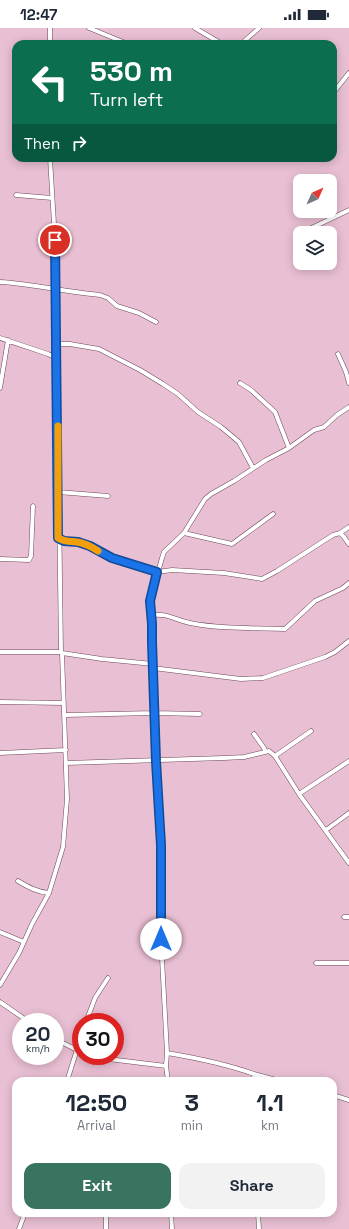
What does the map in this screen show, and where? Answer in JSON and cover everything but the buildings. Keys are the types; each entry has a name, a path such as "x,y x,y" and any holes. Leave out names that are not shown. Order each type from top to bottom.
{"street":[{"path":"50,28 50,40"},
{"path":"89,28 118,40"},
{"path":"195,28 215,40"},
{"path":"246,40 259,28"},
{"path":"337,88 349,73"},
{"path":"0,985 19,953 32,924 49,893 63,847 67,799 58,538 55,240 50,162"},
{"path":"16,195 52,198"},
{"path":"316,226 349,210"},
{"path":"0,282 19,283 100,295 108,298 117,306 139,313 156,322"},
{"path":"0,338 56,358"},
{"path":"0,388 8,340"},
{"path":"55,344 70,344 99,349 140,370 163,384 239,442 253,468"},
{"path":"338,354 349,383"},
{"path":"240,383 251,390 276,412 289,448"},
{"path":"167,1077 161,939 161,845 156,761 150,601 157,572 164,552 184,533 205,499 253,468 289,448 314,430 324,427 337,415 349,407"},
{"path":"58,492 108,496"},
{"path":"0,559 29,560 31,556 34,506"},
{"path":"184,533 232,544 273,514"},
{"path":"58,538 64,541 78,542 90,546 112,558 157,572 172,570 224,573 262,579 333,535 340,533 349,527"},
{"path":"340,533 349,544"},
{"path":"151,615 164,614 189,623 207,626 285,629 315,601 343,588 349,583"},
{"path":"0,652 62,652 241,679 263,678 325,657 335,652 349,641"},
{"path":"0,702 64,704"},
{"path":"64,715 154,713 200,714"},
{"path":"275,756 311,731"},
{"path":"254,734 265,751"},
{"path":"0,753 66,750"},
{"path":"66,763 244,757 265,751 272,752 299,794 349,863"},
{"path":"299,794 349,762"},
{"path":"326,830 349,813"},
{"path":"18,881 30,888 49,893"},
{"path":"344,917 349,917"},
{"path":"0,932 24,942"},
{"path":"316,963 349,963"},
{"path":"89,1013 95,998 108,978"},
{"path":"0,1002 15,1013"},
{"path":"167,1053 214,1062 265,1077"},
{"path":"124,1061 166,1066"},
{"path":"69,1077 74,1065"},
{"path":"337,1096 349,1100"},
{"path":"20,1229 24,1217"},
{"path":"106,1217 106,1229"},
{"path":"171,1217 172,1229"},
{"path":"258,1217 259,1229"}],"slow traffic":[{"path":"58,426 58,538 64,541 78,542 90,546 98,551"}],"route":[{"path":"55,240 58,538 64,541 78,542 90,546 112,558 157,572 150,601 156,761 161,845 161,939"}]}
